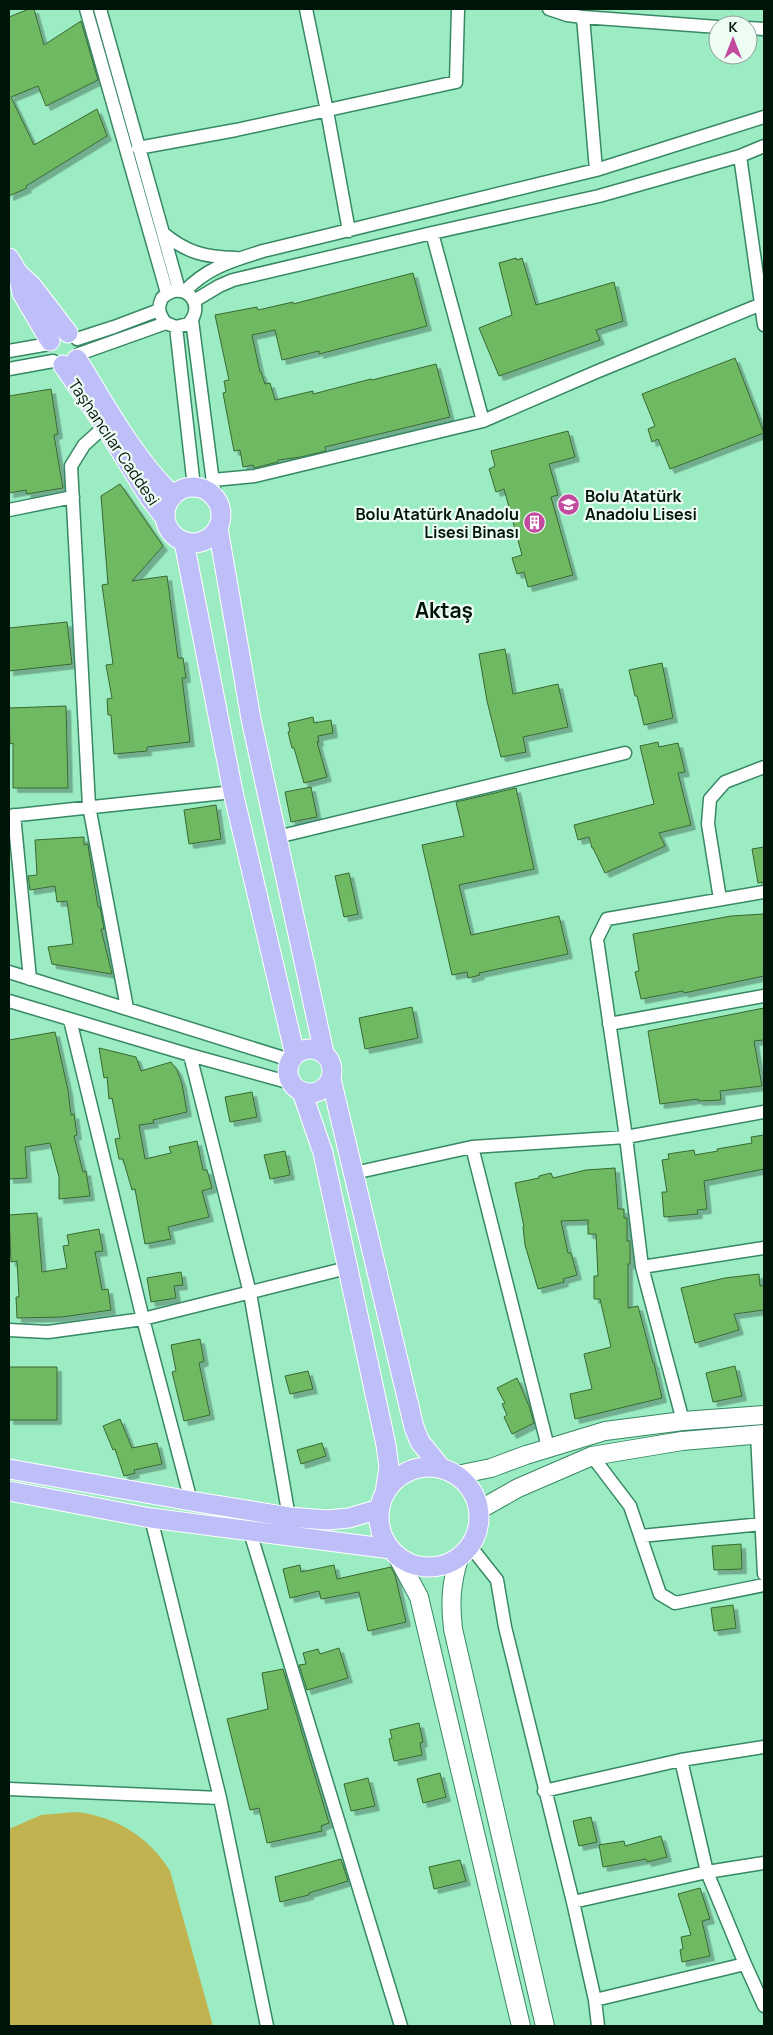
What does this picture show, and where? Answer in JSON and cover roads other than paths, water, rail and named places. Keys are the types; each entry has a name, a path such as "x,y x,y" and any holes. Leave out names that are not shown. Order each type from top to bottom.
{"main road":[{"path":"13,266 32,286 64,349"},
{"name":"Taşhancılar Caddesi","path":"64,349 105,426 149,497 165,518"},
{"name":"Taşhancılar Caddesi","path":"64,349 137,454 155,478 173,496"},
{"path":"218,528 207,539 200,542 184,542 171,532 165,518 168,502 179,491 194,487 214,489 221,512 218,528 251,719 324,1053 331,1065 331,1079 414,1427 420,1442 450,1472 469,1486 477,1500 478,1532 465,1552 453,1577 450,1603 453,1629 545,2026"},
{"path":"184,542 233,792 292,1057"},
{"path":"324,1053 311,1048 304,1049 292,1057 287,1069 322,1153 386,1445 389,1467 379,1527 385,1543 394,1553 419,1597 521,2026"},
{"path":"296,1087 316,1092 327,1085 331,1079"},
{"path":"9,1469 191,1501 326,1520 349,1518 382,1501 396,1479 411,1470 426,1467 450,1472 491,1468 605,1430 683,1421 764,1415"},
{"path":"478,1510 518,1488 592,1456 682,1441 761,1434"},
{"path":"9,1491 151,1518 394,1553 412,1565 429,1568 445,1565 465,1552"}],"street":[{"path":"86,9 177,292 194,301 196,308 192,320 214,489 255,476 483,421 596,372 763,304"},
{"path":"100,9 163,233 177,292"},
{"path":"306,9 349,231"},
{"path":"138,148 236,130 456,82 458,9"},
{"path":"549,9 567,15 583,17 708,26"},
{"path":"583,17 596,170"},
{"path":"194,487 171,325 161,316 159,310 160,304 210,270 263,251 596,170 764,117"},
{"path":"194,301 233,280 599,196 740,156 764,146"},
{"path":"740,156 763,304 764,325"},
{"path":"163,233 190,252 213,257 241,258"},
{"path":"432,233 483,421"},
{"path":"9,369 64,349 159,310"},
{"path":"9,351 64,349 171,325 188,324 192,320"},
{"path":"105,426 84,445 71,466 89,806 127,1008"},
{"path":"9,510 73,497"},
{"path":"277,837 624,753"},
{"path":"720,899 708,824 710,799 725,782 764,767"},
{"path":"30,979 11,816 89,806 233,792"},
{"path":"683,1421 642,1267 626,1138 597,939 608,919 764,892"},
{"path":"9,972 292,1057"},
{"path":"609,1024 764,996"},
{"path":"9,1001 296,1087"},
{"path":"70,1020 143,1319 191,1501"},
{"path":"190,1055 250,1293 289,1516"},
{"path":"354,1173 472,1146 626,1138 764,1112"},
{"path":"472,1146 548,1448"},
{"path":"642,1267 764,1248"},
{"path":"9,1330 48,1332 143,1319 348,1268"},
{"path":"761,1434 764,1574"},
{"path":"592,1456 630,1506 660,1594 675,1603 764,1585"},
{"path":"151,1518 220,1798 268,2026"},
{"path":"641,1536 762,1524"},
{"path":"250,1532 401,2026"},
{"path":"465,1552 497,1580 505,1627 544,1792 573,1902 595,2000 598,2026"},
{"path":"544,1792 681,1760 764,1747"},
{"path":"681,1760 707,1872 764,2006"},
{"path":"9,1789 220,1798"},
{"path":"573,1902 707,1872 764,1863"},
{"path":"595,2000 745,1964"}],"place":[{"name":"Bolu Atatürk Anadolu Lisesi","path":"569,505"},
{"name":"Bolu Atatürk Anadolu Lisesi Binası","path":"535,523"}],"district":[{"name":"Aktaş","path":"444,611"}]}
